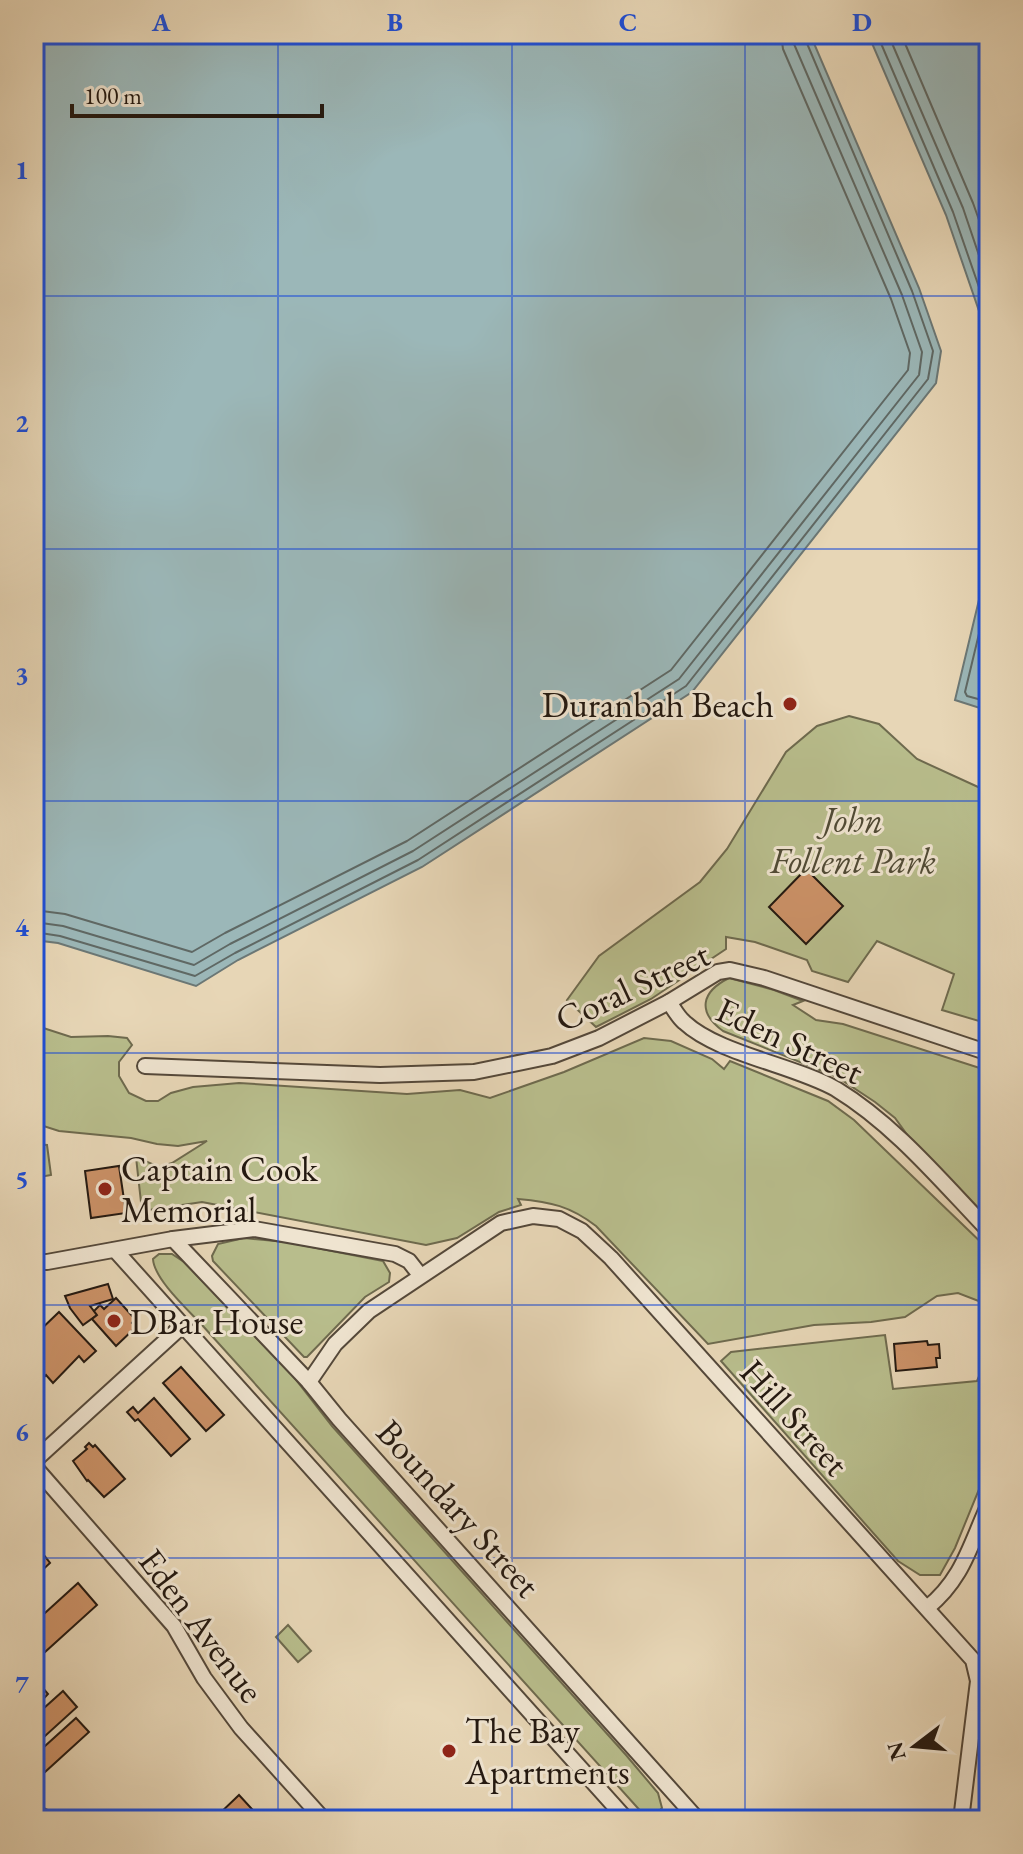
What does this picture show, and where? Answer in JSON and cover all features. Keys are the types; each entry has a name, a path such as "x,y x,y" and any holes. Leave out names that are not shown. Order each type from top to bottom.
{"street":[{"name":"Coral Street","path":"145,1066 380,1075 474,1072 552,1056 599,1038 669,1002 700,981 730,970 764,978 989,1053"},
{"name":"Eden Street","path":"669,1002 684,1022 713,1040 833,1087 870,1112 900,1138 989,1231"},
{"name":"Hill Street","path":"309,1382 326,1354 358,1321 420,1275 501,1223 533,1216 559,1219 582,1231 611,1258 967,1652 977,1671 977,1697 961,1820"},
{"path":"38,1265 173,1239 240,1230 271,1230 395,1254 405,1258 420,1275"},
{"name":"Boundary Street","path":"173,1239 309,1382 688,1816"},
{"path":"115,1250 627,1820"},
{"path":"34,1463 182,1326"},
{"name":"Eden Avenue","path":"34,1463 174,1626 204,1678 241,1728 324,1820"},
{"path":"927,1608 949,1589 957,1576 989,1504"},
{"path":"34,1812 50,1820"}],"green space":[{"name":"John Follent Park","path":"849,716 879,724 917,759 989,792 989,1024 942,1010 954,974 877,941 848,982 812,971 807,960 755,942 726,937 726,949 651,999 596,1027 567,1000 599,956 700,882 727,849 786,752 817,726"},
{"path":"729,978 803,1001 793,1005 816,1020 843,1024 989,1071 989,1218 921,1154 895,1118 875,1102 837,1077 723,1031 715,1024 706,1010 708,996"},
{"path":"34,1025 71,1037 127,1038 132,1045 119,1062 119,1076 129,1093 146,1101 158,1101 171,1093 193,1087 239,1083 407,1094 460,1090 490,1098 564,1072 644,1038 671,1041 712,1059 724,1069 730,1061 828,1101 854,1120 989,1250 989,1305 958,1293 937,1296 905,1317 814,1325 708,1344 596,1226 569,1209 550,1204 518,1199 521,1205 499,1212 457,1238 426,1245 202,1202 142,1211 136,1157 159,1167 172,1163 207,1141 178,1146 157,1144 131,1138 59,1131 34,1123"},
{"path":"34,1144 47,1145 51,1175 34,1178"},
{"path":"244,1238 286,1242 383,1261 390,1273 389,1282 365,1297 304,1357 213,1261 218,1244"},
{"path":"159,1254 172,1254 184,1262 293,1376 332,1426 626,1755 658,1793 662,1808 652,1818 645,1816 173,1294 155,1267 153,1259"},
{"path":"885,1335 893,1389 977,1381 989,1353 989,1465 955,1548 940,1575 920,1575 898,1561 721,1361 731,1352"},
{"path":"288,1625 311,1651 298,1662 276,1637"}],"water":[{"path":"34,34 810,34 919,288 941,351 936,383 692,692 422,867 238,960 196,986 58,943 34,940"},
{"path":"868,34 989,34 989,340 946,215"},
{"path":"989,558 989,711 955,700"}],"building":[{"path":"806,869 843,906 806,944 769,907"},
{"name":"Captain Cook Memorial","path":"119,1166 126,1213 91,1218 85,1171"},
{"path":"108,1284 113,1299 90,1306 97,1315 83,1325 65,1296"},
{"name":"DBar House","path":"116,1298 135,1319 132,1323 136,1327 116,1346 92,1319 100,1305 104,1309"},
{"path":"59,1312 96,1351 84,1362 79,1356 53,1383 46,1375 34,1387 34,1336"},
{"path":"927,1341 928,1345 939,1344 937,1367 896,1371 894,1344"},
{"path":"181,1367 224,1415 206,1431 163,1383"},
{"path":"154,1398 190,1439 171,1456 138,1419 135,1421 127,1412 133,1407 138,1413"},
{"path":"89,1443 93,1447 95,1445 125,1479 104,1497 87,1481 73,1461 87,1449 85,1447"},
{"path":"37,1552 50,1563 34,1578 34,1555"},
{"path":"78,1583 97,1605 45,1652 34,1640 34,1623"},
{"path":"36,1680 48,1694 34,1709 34,1682"},
{"path":"63,1691 77,1707 34,1746 34,1717"},
{"path":"76,1718 89,1732 45,1772 34,1756"},
{"path":"239,1795 262,1820 222,1820 218,1815"}],"place":[{"name":"Duranbah Beach","path":"790,704"},
{"name":"Captain Cook Memorial","path":"105,1189"},
{"name":"DBar House","path":"114,1321"},
{"name":"The Bay Apartments","path":"449,1751"}]}
